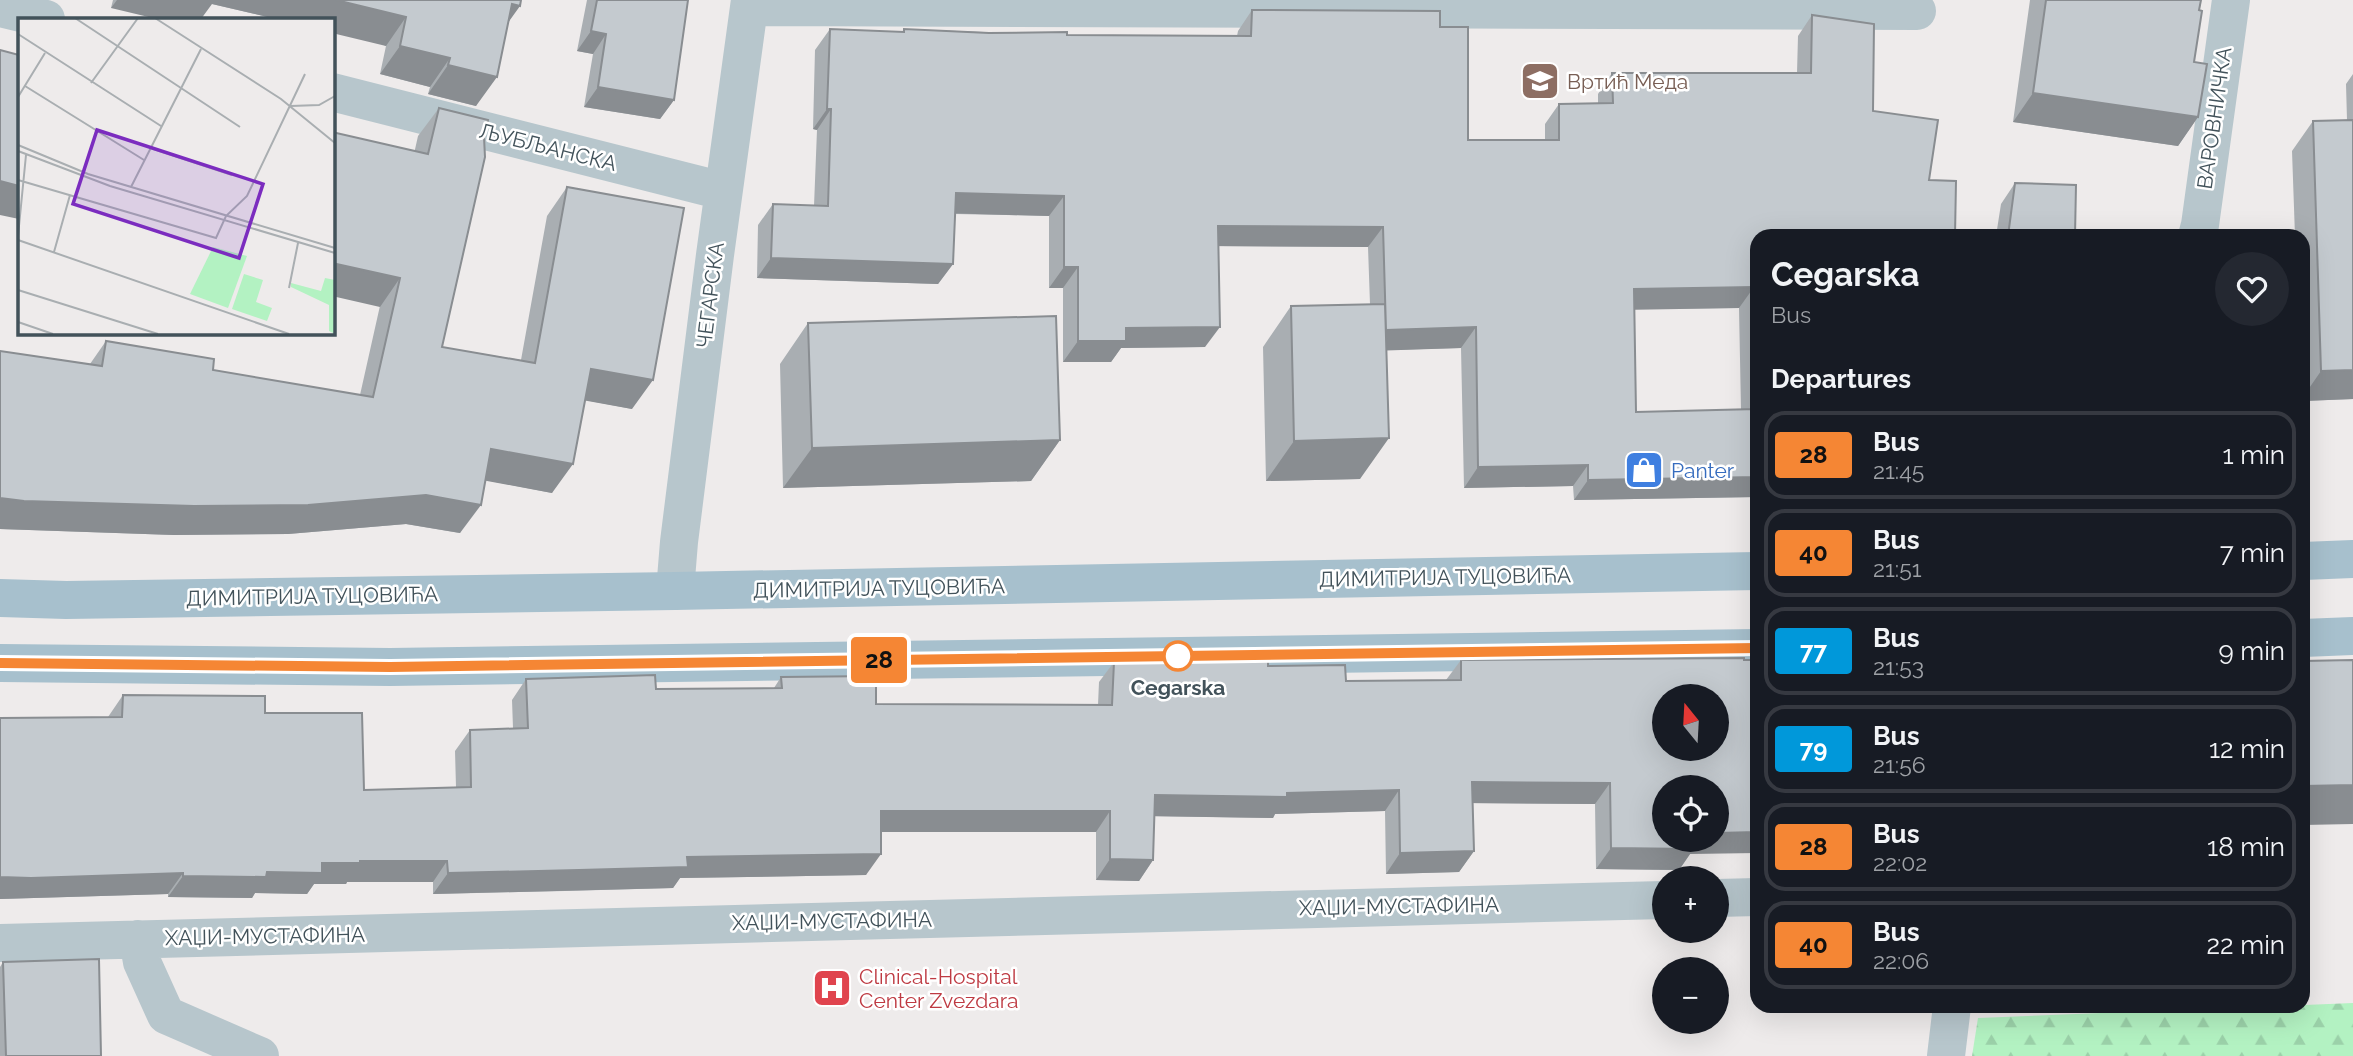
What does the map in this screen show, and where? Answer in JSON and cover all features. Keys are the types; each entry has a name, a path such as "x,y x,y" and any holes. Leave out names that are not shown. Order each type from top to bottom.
{"main road":[{"path":"2310,561 2353,559"},
{"name":"ДИМИТРИЈА ТУЦОВИЋА","path":"0,598 66,600 676,591 1750,571"},
{"path":"2310,638 2353,636"},
{"path":"0,663 390,667 1750,648"}],"street":[{"name":"ВАРОВНИЧКА","path":"2199,229 2231,0"},
{"path":"749,4 1917,11"},
{"name":"ЧЕГАРСКА","path":"676,591 680,529 749,4"},
{"path":"0,8 42,18"},
{"name":"ЉУБЉАНСКА","path":"334,93 723,191"},
{"path":"1729,898 1750,897"},
{"name":"ХАЏИ-МУСТАФИНА","path":"0,943 1652,900"},
{"path":"138,939 142,962 166,1014 260,1056"},
{"path":"1946,1056 1951,1013"}],"green space":[{"path":"2353,1003 2353,1056 1972,1056 1978,1018 2103,1013 2310,1013 2310,1005"}],"building":[{"path":"336,0 521,0 520,6 512,4 497,77 448,65 450,58 400,46 406,17"},
{"path":"597,0 688,0 674,100 598,87 606,34 591,31"},
{"path":"2046,0 2201,0 2199,10 2202,11 2194,62 2207,64 2198,117 2033,93"},
{"path":"1252,10 1440,11 1440,27 1468,27 1468,140 1559,140 1559,104 1613,103 1612,73 1811,73 1812,15 1874,24 1873,111 1938,120 1929,180 1956,181 1955,229 1750,229 1750,287 1634,289 1636,412 1750,409 1750,477 1588,480 1588,465 1478,467 1476,327 1386,330 1383,227 1218,226 1220,327 1126,328 1126,341 1078,341 1078,267 1064,267 1064,196 956,193 953,264 771,258 773,204 828,206 830,29 1067,32 1067,35 1251,36"},
{"path":"0,50 18,55 18,186 0,181"},
{"path":"439,108 488,120 484,137 485,157 442,347 535,363 567,187 684,208 653,380 591,369 573,464 491,449 481,505 426,495 308,505 194,506 0,498 0,351 102,366 106,341 214,359 213,370 373,397 400,278 334,263 334,132 428,154"},
{"path":"2353,120 2353,370 2321,371 2313,121"},
{"path":"2015,183 2076,185 2075,229 2009,229"},
{"path":"1385,304 1389,438 1294,441 1291,306"},
{"path":"1056,316 1060,440 812,448 808,323"},
{"path":"1461,660 1750,660 1750,832 1729,833 1729,775 1652,775 1652,848 1611,848 1610,783 1472,782 1474,851 1400,853 1399,790 1287,793 1287,797 1155,795 1153,860 1110,859 1110,811 881,811 881,854 687,857 688,867 579,870 448,873 447,861 360,861 322,863 322,873 267,872 266,877 183,876 183,873 0,877 0,718 122,717 123,695 265,696 265,713 362,713 364,790 471,787 470,730 528,728 526,679 655,675 656,689 782,688 781,677 876,676 876,704 1112,705 1114,662 1268,661 1268,666 1345,665 1346,681 1461,680"},
{"path":"2353,660 2353,785 2310,786 2310,661"},
{"path":"99,959 101,1056 6,1056 3,962"}],"bus line":[{"name":"28","path":"0,663 390,667 1750,648"}],"place":[{"name":"Вртић Меда","path":"1540,81"},
{"name":"Panter","path":"1644,470"},
{"name":"Cegarska","path":"1178,656"},
{"name":"Clinical-Hospital Center Zvezdara","path":"832,988"}]}
